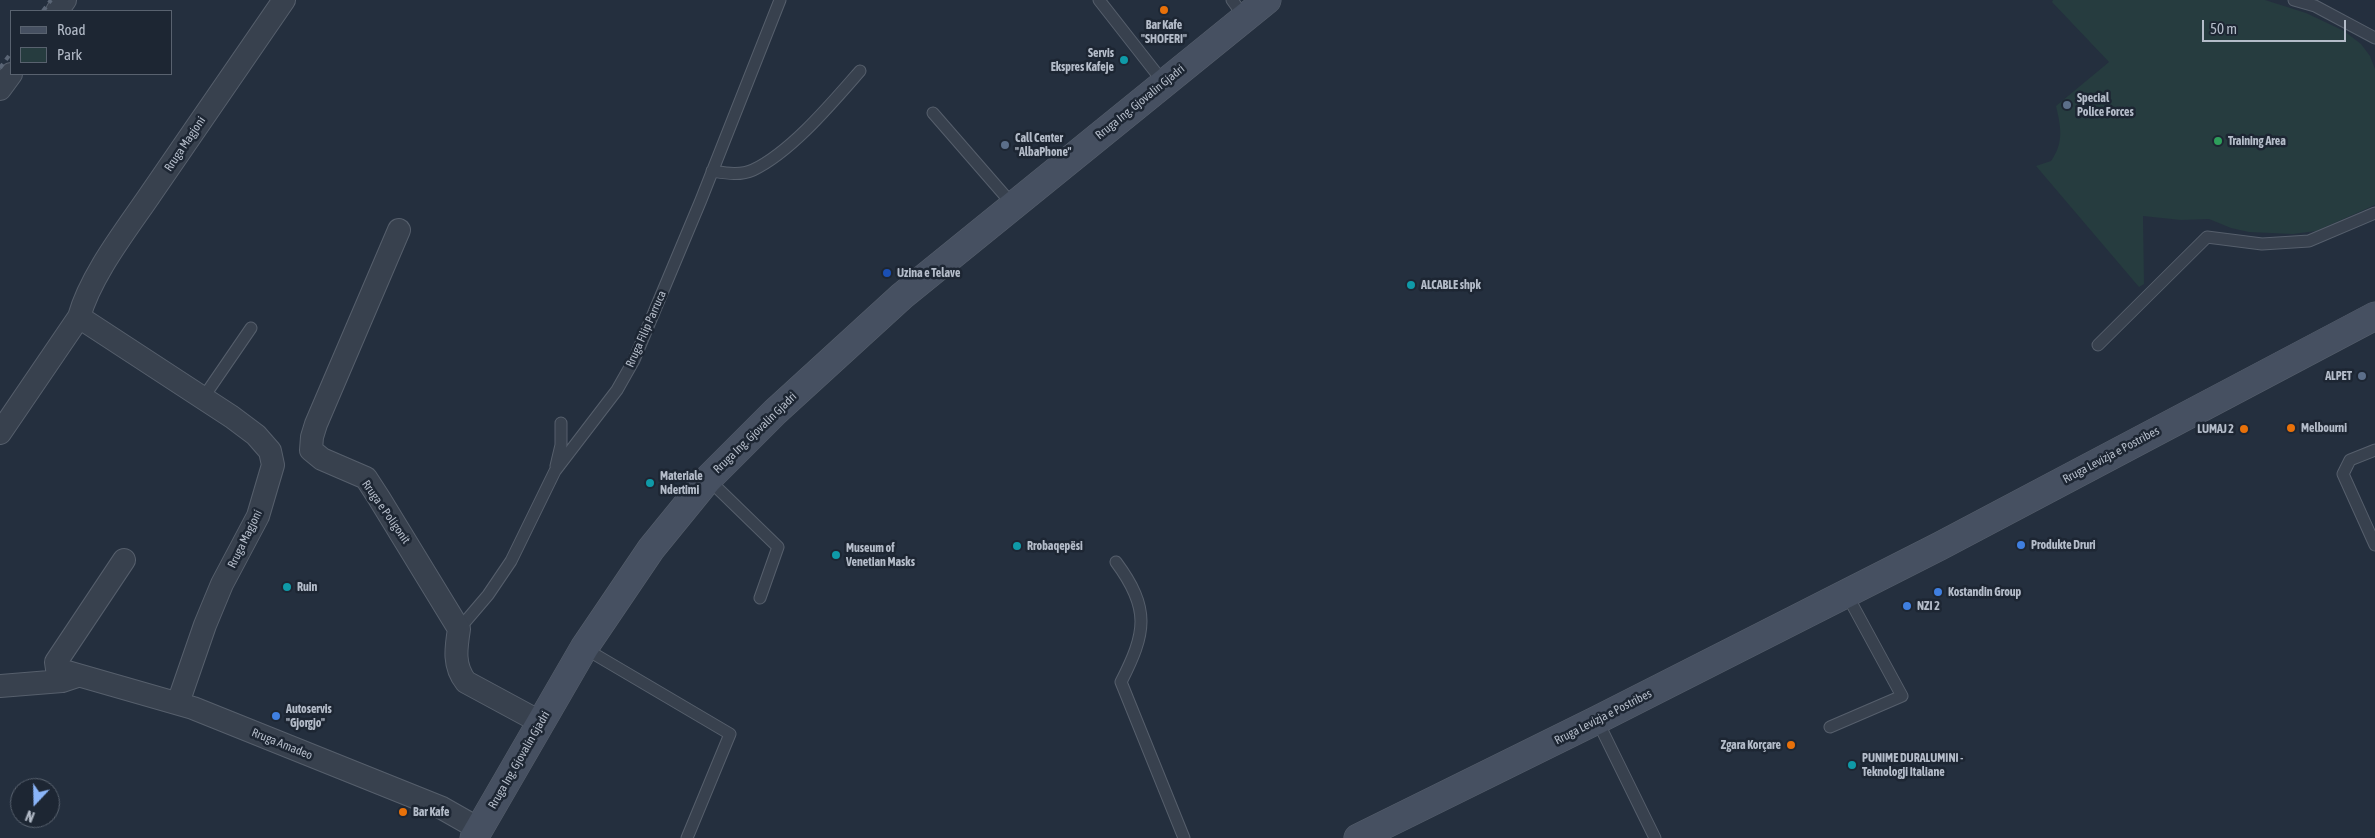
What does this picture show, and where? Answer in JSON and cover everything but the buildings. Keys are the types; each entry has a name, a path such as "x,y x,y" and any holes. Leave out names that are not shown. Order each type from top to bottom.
{"street":[{"name":"Rruga Magjoni","path":"0,433 79,317 84,300 97,276 284,0"},
{"name":"Rruga Ing. Gjovalin Gjadri","path":"477,834 584,648 651,549 708,479 776,412 902,296 1164,83 1252,5"},
{"path":"0,89 11,75"},
{"name":"Rruga e Poligonit","path":"399,230 316,424 311,450 322,459 366,478 459,629"},
{"name":"Rruga Levizja e Postribes","path":"1358,838 1597,720 1940,546 2375,316"},
{"name":"Rruga Magjoni","path":"79,317 232,417 256,435 270,451 273,465 258,516 222,584 205,625 178,703"},
{"name":"Rruga Amadeo","path":"124,560 56,662 57,669 178,703 442,808 477,834"},
{"path":"459,629 455,653 460,675 466,682 540,722"},
{"name":"Rruga Amadeo","path":"0,686 62,681 78,676"}],"lane":[{"name":"Rruga Filip Parruca","path":"459,629 488,595 511,561 555,471 617,390 634,360 780,0"},
{"path":"1099,0 1164,83"},
{"path":"2294,0 2315,6 2375,38"},
{"path":"712,171 730,174 752,171 775,156 830,105 860,71"},
{"path":"933,113 1013,205"},
{"path":"2098,345 2207,238 2262,244 2309,241 2375,213"},
{"path":"203,398 251,328"},
{"path":"555,471 561,445 561,423"},
{"path":"2375,450 2350,460 2343,474 2375,546"},
{"path":"708,479 778,546 760,598"},
{"path":"1116,562 1126,574 1138,601 1142,626 1136,651 1121,682 1184,838"},
{"path":"1830,727 1902,696 1846,593"},
{"path":"584,648 730,734 687,838"},
{"path":"1597,720 1656,838"}],"green space":[{"name":"Training Area","path":"2053,0 2265,0 2306,13 2344,31 2361,44 2370,56 2375,69 2375,205 2316,231 2293,234 2249,232 2231,228 2209,219 2181,220 2143,216 2144,284 2139,287 2036,166 2051,161 2058,148 2060,128 2056,106 2109,62 2052,2"}],"railway":[{"path":"44,10 51,0"},
{"path":"0,68 10,54"}],"place":[{"name":"Bar Kafe \"SHOFERI\"","path":"1164,10"},
{"name":"Servis Ekspres Kafeje","path":"1124,60"},
{"name":"Special Police Forces","path":"2067,105"},
{"name":"Training Area","path":"2218,141"},
{"name":"Call Center \"AlbaPhone\"","path":"1005,145"},
{"name":"Uzina e Telave","path":"887,273"},
{"name":"ALCABLE shpk","path":"1411,285"},
{"name":"ALPET","path":"2362,376"},
{"name":"Melbourni","path":"2291,428"},
{"name":"LUMAJ 2","path":"2244,429"},
{"name":"Materiale Ndertimi","path":"650,483"},
{"name":"Produkte Druri","path":"2021,545"},
{"name":"Rrobaqepësi","path":"1017,546"},
{"name":"Museum of Venetian Masks","path":"836,555"},
{"name":"Ruin","path":"287,587"},
{"name":"Kostandin Group","path":"1938,592"},
{"name":"NZI 2","path":"1907,606"},
{"name":"Autoservis \"Gjorgjo\"","path":"276,716"},
{"name":"Zgara Korçare","path":"1791,745"},
{"name":"PUNIME DURALUMINI - Teknologji Italiane","path":"1852,765"},
{"name":"Bar Kafe","path":"403,812"}]}
